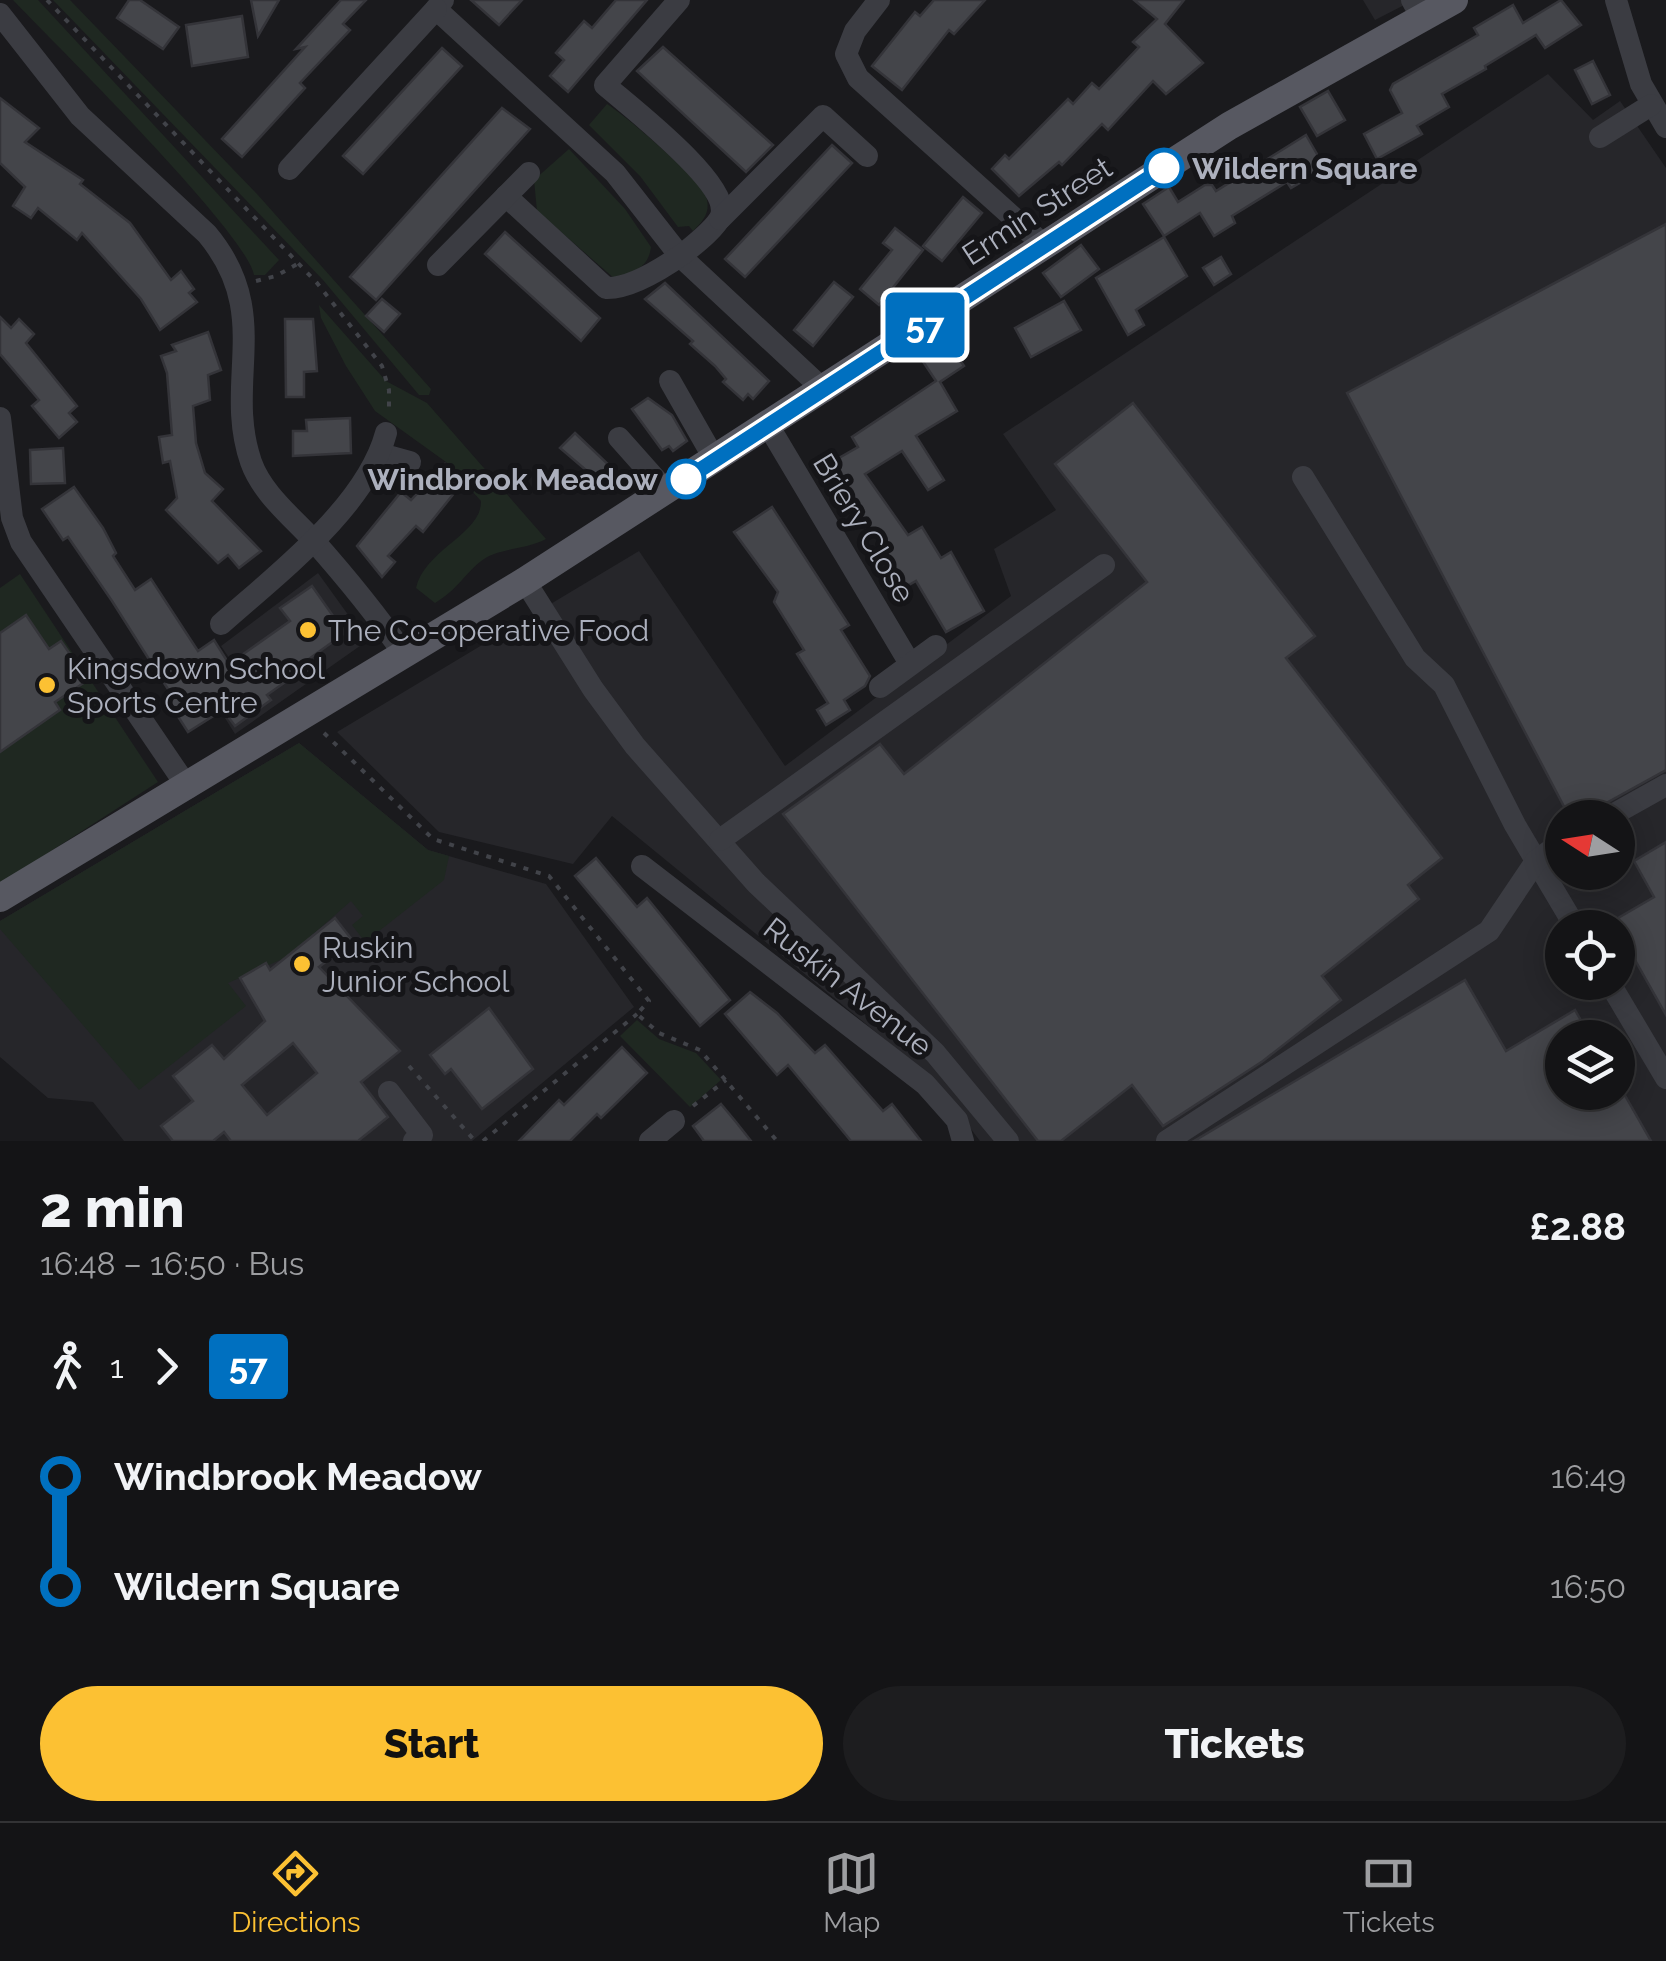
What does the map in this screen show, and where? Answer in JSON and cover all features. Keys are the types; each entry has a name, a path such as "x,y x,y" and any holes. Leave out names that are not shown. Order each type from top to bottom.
{"main road":[{"name":"Ermin Street","path":"0,898 188,788 308,710 667,492 1229,126 1417,9 1454,0"}],"street":[{"path":"679,0 605,85 710,180 722,208 720,220"},
{"path":"878,0 855,31 846,54 858,78 1044,246"},
{"path":"1616,0 1650,106 1666,127"},
{"path":"288,170 439,4 615,173 680,256 825,391"},
{"path":"0,14 80,116 183,211 223,256 244,314 246,437 251,463 270,494 313,540 404,654"},
{"path":"1600,137 1650,106"},
{"path":"506,196 606,288 630,286 680,256 823,116 867,156"},
{"path":"438,265 529,173"},
{"path":"670,381 716,460"},
{"path":"0,418 12,518 22,542 188,788"},
{"name":"Briery Close","path":"768,425 909,662"},
{"path":"619,438 667,492"},
{"path":"221,624 313,540 372,470 384,444 410,462"},
{"path":"1302,476 1415,658 1444,685 1565,910"},
{"path":"720,840 1104,565"},
{"path":"525,581 592,689 635,746 807,934 936,1053 1008,1141"},
{"path":"880,686 936,646"},
{"path":"1635,803 1666,786"},
{"path":"1167,1141 1489,931 1536,861 1545,854"},
{"name":"Ruskin Avenue","path":"642,866 924,1084 957,1120 963,1141"},
{"path":"1620,1000 1666,1078"},
{"path":"388,1092 422,1135 414,1141"},
{"path":"650,1141 674,1121"}],"path":[{"path":"46,0 299,262 382,366 389,390 384,444"},
{"path":"276,276 299,262"},
{"path":"308,710 328,739 433,839 549,876 649,1001 483,1141"},
{"path":"637,1014 658,1033 700,1050 777,1141"},
{"path":"409,1066 475,1141"},
{"path":"674,1121 726,1080"}],"shaded area":[{"path":"13,0 38,0 279,260 265,275 254,275 219,220 185,181"},
{"path":"53,0 70,0 257,194 431,389 429,395 419,395 323,280"},
{"path":"1363,0 1414,0 1375,20"},
{"path":"1548,74 1593,120 1620,101 1666,168 1666,1141 980,1141 933,1079 612,816 573,864 439,832 337,732 639,551 785,766 1011,596 994,549 1056,510 1003,434"},
{"path":"607,104 661,148 701,188 707,211 693,231 689,226 678,227 640,176 589,125"},
{"path":"569,149 625,209 651,247 647,260 634,271 615,279 537,211 534,180"},
{"path":"319,305 386,381 427,403 546,539 484,559 435,603 416,588 430,563 473,523 481,501 446,462 375,411 346,366 321,318"},
{"path":"318,573 367,641 235,734 210,694 238,671 221,646"},
{"name":"Kingsdown School Sports Centre","path":"20,574 158,782 0,884 0,588"},
{"name":"Ruskin Junior School","path":"299,743 428,850 546,884 634,1007 472,1141 124,1141 93,1102 48,1098 0,1057 0,921"},
{"path":"299,743 428,850 449,856 444,880 365,942 352,925 363,916 351,901 287,957 228,983 246,1006 139,1090 0,929 0,921"},
{"path":"637,1020 659,1039 696,1053 721,1080 690,1107 620,1036"}],"building":[{"path":"129,0 140,0 179,27 163,49 117,18"},
{"path":"251,0 279,0 258,36"},
{"path":"341,0 366,0 343,24 350,30 300,83 305,88 242,157 222,139 305,47 296,49"},
{"path":"471,0 522,0 499,25"},
{"path":"616,0 647,0 568,92 550,76 564,60 556,53 584,21 592,28"},
{"path":"934,0 985,0 954,34 949,30 902,90 872,66 915,12 920,16"},
{"path":"1134,0 1184,0 1165,24 1203,63 1166,94 1153,81 1108,130 1102,124 1062,165 1059,162 1019,196 992,169 1005,155 1009,159 1068,99 1073,104 1092,83 1099,89 1139,47 1133,42 1157,19"},
{"path":"1561,0 1581,25 1545,48 1536,35 1442,94 1449,107 1417,126 1422,134 1377,159 1364,134 1402,113 1390,90 1393,84 1478,35 1474,28 1513,5 1523,23"},
{"path":"242,16 248,57 192,66 186,25"},
{"path":"663,47 773,145 746,172 637,71"},
{"path":"442,48 462,66 363,174 343,156"},
{"path":"1593,61 1610,95 1592,104 1575,70"},
{"path":"1328,91 1345,120 1317,136 1300,107"},
{"path":"0,98 39,128 25,142 83,180 80,184 130,223 171,280 181,271 194,289 189,293 197,302 160,330 141,299 82,233 77,240 38,208 31,218 13,206 25,187 0,163"},
{"path":"502,108 530,129 376,300 350,277"},
{"path":"1306,135 1325,168 1291,188 1287,182 1232,216 1235,223 1214,236 1200,213 1164,236 1143,204 1169,187 1178,202 1205,185 1212,185 1216,191"},
{"path":"832,145 852,163 745,277 725,259"},
{"path":"963,197 982,213 942,261 923,246"},
{"path":"1666,224 1666,770 1612,800 1561,800 1347,393"},
{"path":"895,228 923,250 879,305 860,289 892,250 883,243"},
{"path":"505,232 600,318 581,341 485,254"},
{"path":"1164,237 1187,276 1136,310 1144,325 1128,335 1096,278"},
{"path":"1081,245 1099,269 1061,297 1043,273"},
{"path":"1221,257 1231,274 1214,285 1203,268"},
{"path":"834,282 853,297 813,346 794,330"},
{"path":"665,283 769,381 753,399 748,394 743,400 723,382 726,379 715,366 690,344 693,341 645,299"},
{"path":"382,299 400,314 384,332 366,316"},
{"path":"1064,301 1081,330 1031,357 1015,328"},
{"path":"0,317 11,328 19,319 34,334 26,343 77,406 69,413 77,422 59,438 32,406 39,400 0,354"},
{"path":"285,319 313,319 317,371 304,372 304,397 286,397"},
{"path":"208,332 221,370 208,375 210,400 193,406 196,443 205,473 223,489 212,501 261,551 239,568 228,555 218,563 166,510 177,498 170,461 163,463 159,437 172,435 167,373 161,356 176,351 172,345"},
{"path":"944,337 964,366 940,382 957,411 916,436 944,480 928,490 902,451 865,474 908,535 922,527 941,558 951,552 984,611 946,632 916,581 907,586 874,534 871,536 832,462 858,447 852,437 936,381 918,354"},
{"path":"648,398 672,415 687,441 673,451 669,446 662,450 632,409"},
{"path":"1133,403 1315,636 1286,658 1442,858 1408,885 1419,899 1322,976 1341,1000 1263,1061 1163,1126 1132,1085 1061,1141 1038,1141 783,814 880,744 904,774 1147,582 1055,464"},
{"path":"350,418 351,453 293,456 293,431 307,431 306,420"},
{"path":"575,433 613,469 600,482 560,448"},
{"path":"63,448 65,483 31,484 30,450"},
{"path":"445,464 463,482 423,532 416,526 388,556 395,562 382,577 357,546 401,492 411,500"},
{"path":"74,487 103,528 116,553 113,556 135,590 151,579 198,651 214,640 229,664 290,621 280,608 312,586 345,633 295,669 298,673 267,695 271,700 235,726 223,710 188,732 168,701 173,697 112,601 68,537 63,540 42,509"},
{"path":"772,507 849,625 841,630 870,676 865,686 844,700 850,710 826,725 817,710 828,703 797,654 804,650 774,602 778,592 734,532"},
{"path":"26,615 49,649 61,641 88,680 55,702 60,710 0,752 0,633"},
{"path":"1666,842 1666,1015 1635,960 1635,910 1632,910 1654,897 1635,860"},
{"path":"596,858 637,907 647,898 730,1000 700,1026 575,876"},
{"path":"335,918 353,941 319,967 400,1051 361,1082 388,1117 358,1141 231,1141 224,1132 213,1141 173,1141 161,1126 193,1101 173,1076 212,1045 224,1059 265,1021 240,978 266,963 270,970","holes":["293,1043 317,1073 267,1115 242,1085"]},
{"path":"1465,980 1506,1051 1545,1028 1545,1110 1633,1110 1651,1141 1194,1141"},
{"path":"750,992 777,1013 815,1053 825,1045 883,1111 892,1104 921,1141 851,1141 788,1065 777,1075 725,1014"},
{"path":"489,1008 533,1069 482,1109 451,1069 445,1074 430,1055"},
{"path":"1575,1010 1581,1020 1558,1020"},
{"path":"622,1047 647,1073 601,1118 597,1114 570,1141 519,1141 559,1100 564,1105"},
{"path":"721,1104 751,1141 704,1141 693,1126"}],"bus line":[{"name":"57","path":"686,479 1164,168"}],"place":[{"name":"Wildern Square","path":"1164,168"},
{"name":"Windbrook Meadow","path":"686,479"},
{"name":"The Co-operative Food","path":"308,630"},
{"name":"Kingsdown School Sports Centre","path":"47,685"},
{"name":"Ruskin Junior School","path":"302,964"}]}
